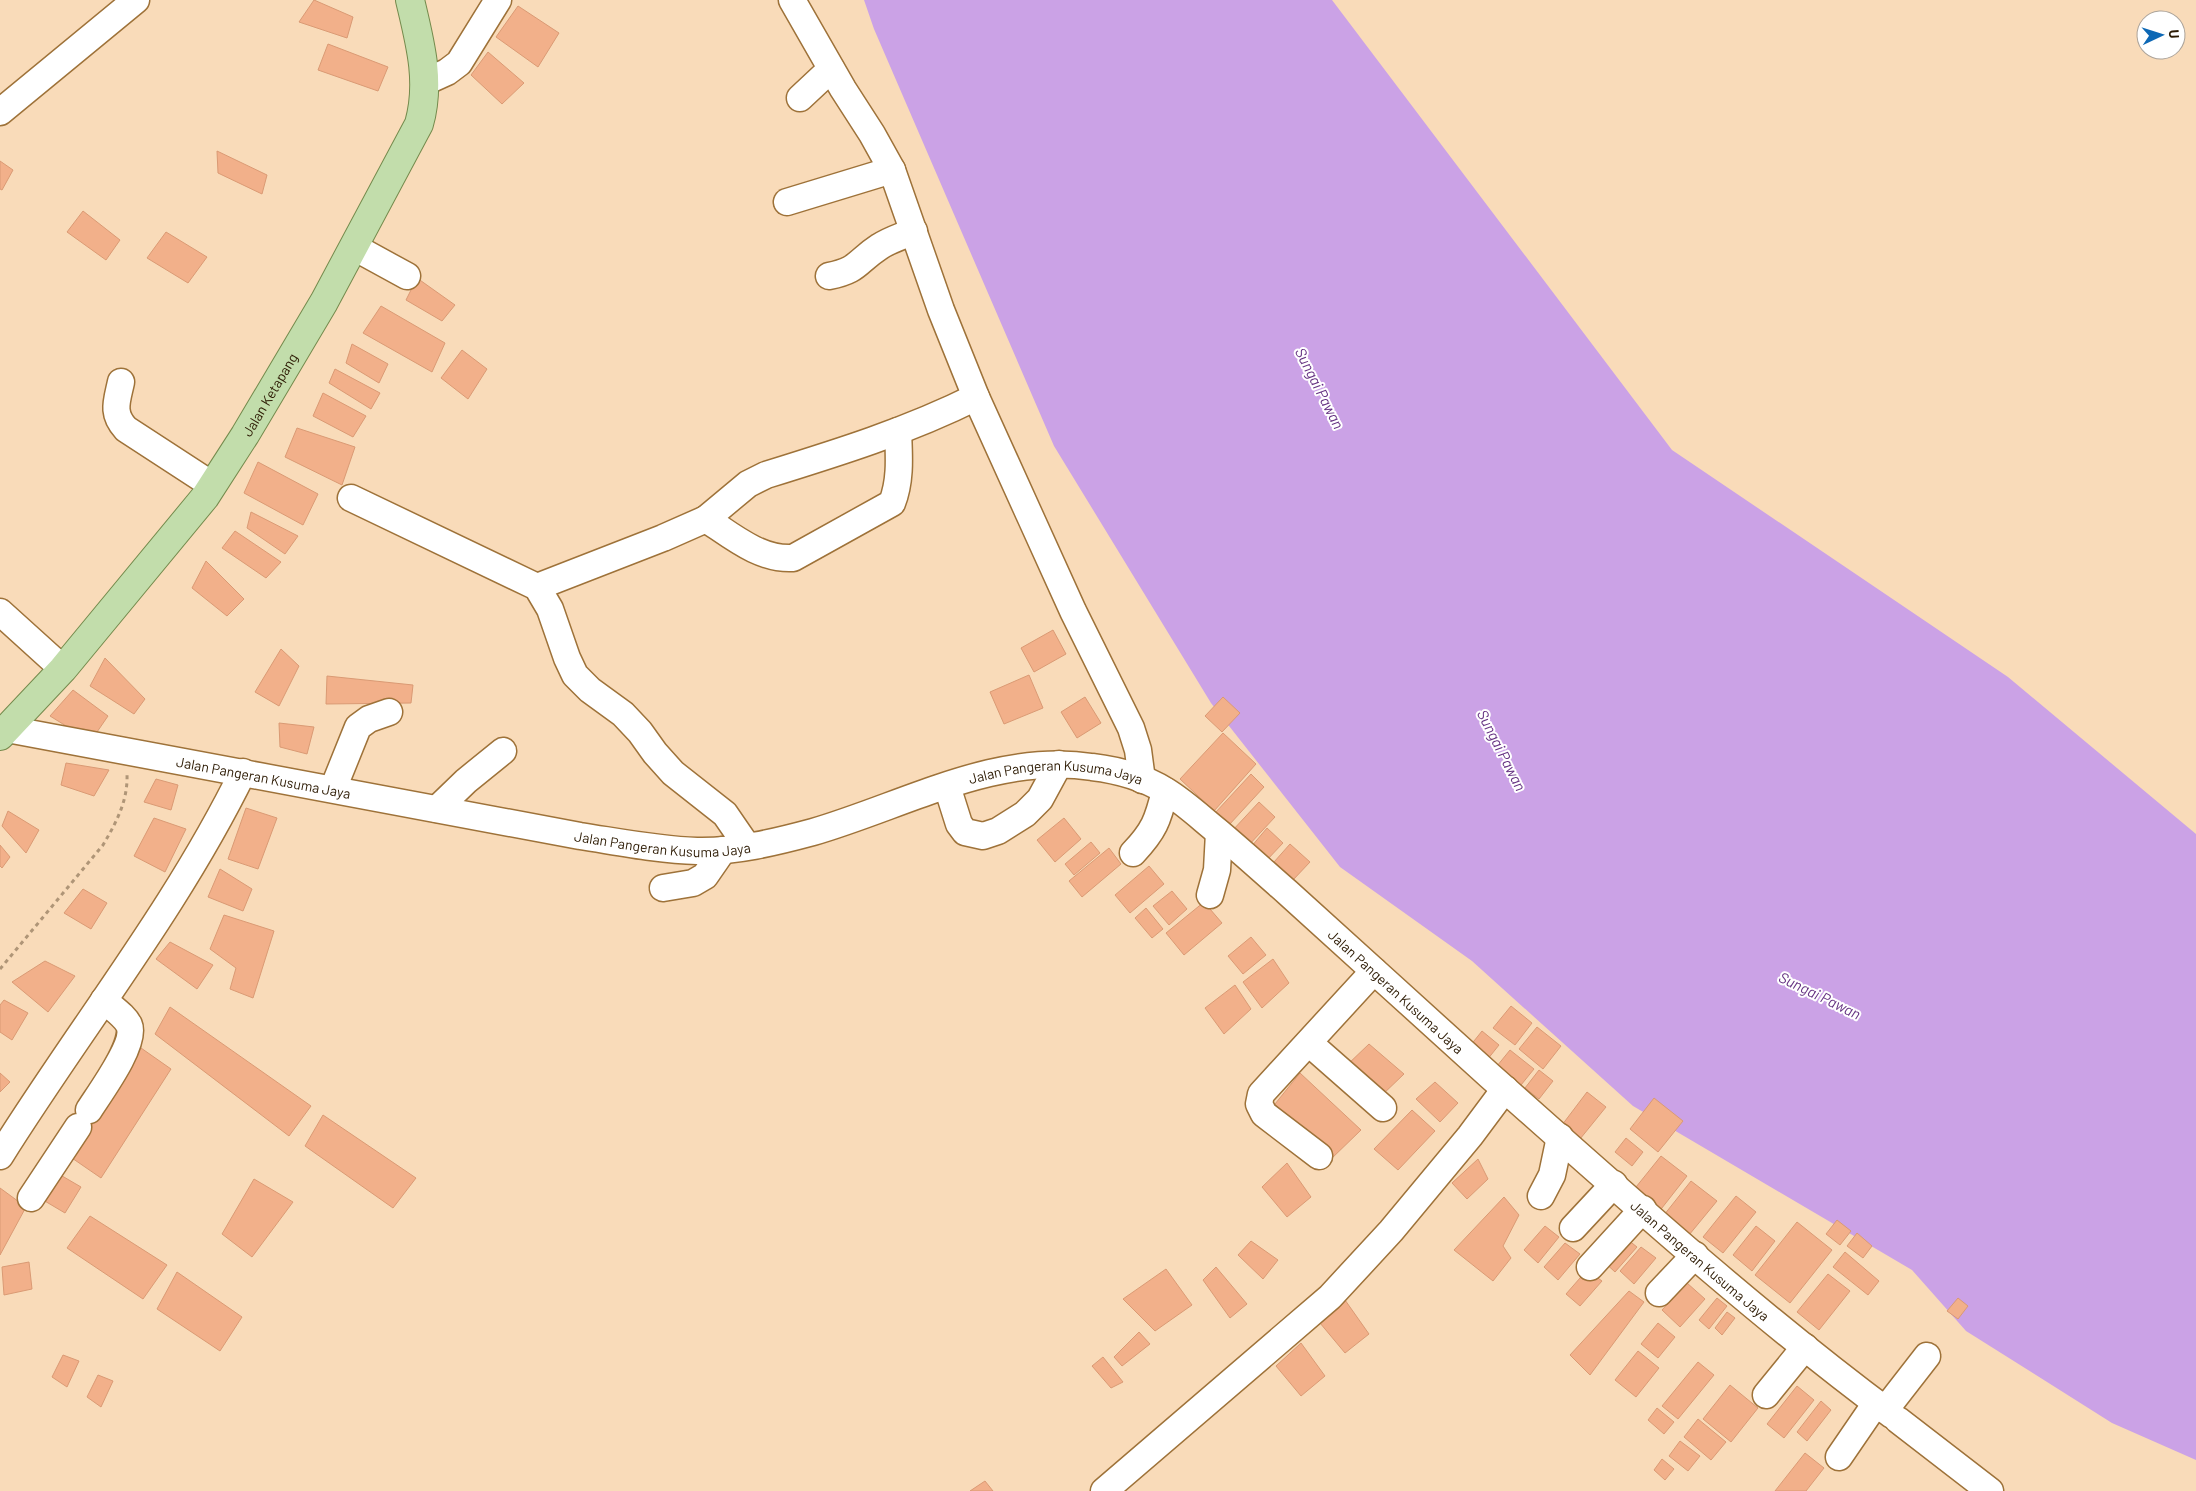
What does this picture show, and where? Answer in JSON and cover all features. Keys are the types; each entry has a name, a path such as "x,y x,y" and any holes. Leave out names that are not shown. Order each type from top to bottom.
{"main road":[{"name":"Jalan Ketapang","path":"3,733 63,669 153,561 212,485 245,436 324,302 419,124 424,107 425,82 417,28 410,0"}],"street":[{"path":"0,112 136,0"},
{"path":"425,82 447,72 458,63 498,0"},
{"path":"792,0 892,170 941,310 976,397 1069,602 1131,728 1138,750 1142,780"},
{"path":"800,98 831,68"},
{"path":"787,202 892,170"},
{"path":"829,276 847,272 858,266 879,247 914,231"},
{"path":"354,247 406,276"},
{"path":"121,382 116,410 118,420 126,429 212,485"},
{"path":"537,587 663,538 706,519 748,484 766,475 934,418 976,397"},
{"path":"706,519 760,552 781,559 793,558 892,503 899,473 898,431"},
{"path":"351,498 537,587 550,609 575,675 590,690 623,714 673,772 726,814 735,848 705,876 693,883 663,888"},
{"path":"0,612 63,669"},
{"path":"333,789 358,727 369,719 388,712"},
{"name":"Jalan Pangeran Kusuma Jaya","path":"3,733 124,751 243,772 580,836 654,847 698,851 735,848 813,832 947,786 994,772 1030,766 1059,764 1095,767 1142,780 1166,791 1219,833 1695,1255 1806,1347 1990,1491"},
{"path":"437,809 466,781 503,751"},
{"path":"947,786 959,824 965,832 983,836 998,831 1025,814 1040,799 1059,764"},
{"path":"0,1156 168,906 207,841 243,772"},
{"path":"1133,853 1148,837 1157,821 1166,791"},
{"path":"1210,895 1217,870 1219,833"},
{"path":"1319,1156 1264,1114 1259,1104 1261,1094 1374,971"},
{"path":"31,1198 83,1119 124,1052 131,1035 129,1024 104,1000"},
{"path":"1309,1043 1383,1108"},
{"path":"1104,1491 1330,1297 1391,1231 1470,1136 1506,1089"},
{"path":"1541,1196 1552,1175 1560,1137"},
{"path":"1573,1228 1614,1184"},
{"path":"1590,1267 1642,1209"},
{"path":"1659,1293 1695,1255"},
{"path":"1766,1395 1806,1347"},
{"path":"1839,1457 1888,1412 1927,1356"}],"path":[{"path":"0,969 90,862 117,822 127,783 124,751"}],"water":[{"name":"Sungai Pawan","path":"864,0 1332,0 1672,450 2008,677 2196,834 2196,1460 2112,1423 1966,1331 1912,1270 1633,1106 1472,961 1340,867 1211,703 1054,446 874,29"}],"building":[{"path":"314,0 353,17 347,38 299,22"},
{"path":"518,6 559,33 538,67 496,37"},
{"path":"328,44 388,67 378,91 318,70"},
{"path":"488,52 524,83 502,104 471,75"},
{"path":"217,151 267,175 262,194 218,173"},
{"path":"0,161 13,170 2,190 0,189"},
{"path":"83,211 120,240 106,260 67,232"},
{"path":"166,232 207,257 188,283 147,258"},
{"path":"417,278 455,305 442,321 406,300"},
{"path":"381,306 445,343 432,372 363,333"},
{"path":"352,344 388,364 379,383 346,363"},
{"path":"462,350 487,369 468,399 441,378"},
{"path":"335,369 380,393 371,409 329,383"},
{"path":"323,393 366,416 353,437 313,416"},
{"path":"297,428 355,447 342,485 285,457"},
{"path":"258,462 318,494 303,525 244,493"},
{"path":"251,512 298,536 285,554 247,528"},
{"path":"235,531 281,562 266,578 222,548"},
{"path":"206,561 244,599 227,616 192,588"},
{"path":"1053,630 1066,654 1034,672 1021,648"},
{"path":"281,649 299,666 279,706 255,692"},
{"path":"105,658 145,699 134,714 90,686"},
{"path":"1029,675 1043,708 1004,724 990,692"},
{"path":"327,676 413,685 411,703 326,704"},
{"path":"73,690 108,716 97,732 71,729 50,716"},
{"path":"1085,697 1101,723 1077,738 1061,712"},
{"path":"1223,697 1240,713 1222,732 1205,716"},
{"path":"279,723 314,727 307,754 280,747"},
{"path":"1223,733 1256,764 1214,811 1180,779"},
{"path":"66,763 109,770 94,796 61,785"},
{"path":"1251,774 1264,787 1229,825 1215,813"},
{"path":"156,779 178,785 171,810 144,802"},
{"path":"1259,802 1275,817 1248,846 1232,831"},
{"path":"246,808 277,818 258,869 228,859"},
{"path":"8,811 39,830 26,853 2,826"},
{"path":"154,818 186,829 165,872 134,856"},
{"path":"1064,818 1081,839 1055,862 1037,840"},
{"path":"1267,828 1283,843 1266,861 1251,847"},
{"path":"1091,842 1100,853 1074,875 1065,864"},
{"path":"1290,844 1310,862 1293,880 1274,862"},
{"path":"0,845 10,857 2,868 0,866"},
{"path":"1109,848 1121,864 1082,897 1069,881"},
{"path":"1149,866 1164,884 1130,913 1115,895"},
{"path":"220,869 252,889 243,911 208,897"},
{"path":"83,889 107,903 91,929 64,913"},
{"path":"1172,891 1187,909 1169,925 1153,906"},
{"path":"1204,902 1222,923 1184,955 1166,933"},
{"path":"1146,908 1163,929 1152,938 1135,918"},
{"path":"224,915 274,931 253,998 230,989 236,968 210,949"},
{"path":"1251,937 1266,955 1243,974 1228,956"},
{"path":"170,942 213,965 197,989 156,959"},
{"path":"1273,959 1289,983 1262,1008 1243,982"},
{"path":"45,961 75,976 48,1012 12,982"},
{"path":"1235,985 1251,1009 1224,1034 1205,1008"},
{"path":"4,1000 28,1013 12,1040 0,1032 0,1005"},
{"path":"1511,1006 1532,1023 1515,1045 1493,1028"},
{"path":"170,1007 311,1106 289,1136 155,1034"},
{"path":"1537,1027 1561,1046 1543,1069 1519,1049"},
{"path":"1482,1031 1499,1045 1487,1060 1470,1046"},
{"path":"1369,1044 1404,1074 1380,1097 1346,1066"},
{"path":"141,1048 171,1069 101,1178 69,1156"},
{"path":"1510,1050 1534,1069 1521,1085 1497,1066"},
{"path":"1539,1070 1553,1081 1539,1099 1525,1088"},
{"path":"0,1073 10,1082 0,1092"},
{"path":"1300,1073 1361,1130 1329,1161 1275,1104"},
{"path":"1435,1082 1458,1103 1440,1122 1416,1099"},
{"path":"1587,1092 1606,1107 1580,1139 1562,1125"},
{"path":"1654,1098 1683,1121 1658,1152 1630,1129"},
{"path":"1412,1110 1435,1131 1398,1170 1374,1149"},
{"path":"323,1115 416,1178 393,1208 305,1146"},
{"path":"1626,1138 1643,1152 1632,1166 1615,1152"},
{"path":"1661,1156 1687,1176 1658,1213 1632,1192"},
{"path":"1478,1159 1488,1179 1467,1199 1452,1183"},
{"path":"1287,1163 1311,1197 1287,1217 1262,1187"},
{"path":"57,1173 81,1187 65,1213 38,1197"},
{"path":"254,1179 293,1202 252,1257 222,1234"},
{"path":"1691,1181 1717,1201 1689,1235 1664,1215"},
{"path":"0,1188 26,1207 0,1255"},
{"path":"1736,1196 1756,1212 1723,1253 1703,1237"},
{"path":"1504,1197 1519,1215 1503,1246 1511,1258 1493,1281 1454,1250"},
{"path":"90,1216 167,1265 143,1299 67,1248"},
{"path":"1837,1220 1851,1231 1840,1245 1826,1234"},
{"path":"1797,1222 1832,1250 1790,1303 1755,1275"},
{"path":"1545,1226 1559,1237 1538,1263 1524,1250"},
{"path":"1756,1226 1775,1241 1752,1271 1733,1255"},
{"path":"1857,1233 1872,1246 1863,1258 1847,1246"},
{"path":"1623,1236 1637,1247 1615,1272 1602,1260"},
{"path":"1251,1241 1278,1260 1263,1279 1238,1255"},
{"path":"1565,1243 1580,1254 1558,1280 1544,1267"},
{"path":"1641,1247 1656,1258 1634,1284 1620,1271"},
{"path":"1845,1252 1879,1281 1868,1295 1833,1267"},
{"path":"29,1262 32,1289 4,1295 2,1267"},
{"path":"1216,1267 1247,1304 1230,1318 1203,1280"},
{"path":"1166,1269 1192,1305 1155,1331 1123,1299"},
{"path":"1587,1270 1602,1281 1580,1306 1566,1294"},
{"path":"177,1272 242,1317 220,1351 157,1309"},
{"path":"1828,1274 1850,1291 1819,1330 1797,1312"},
{"path":"1687,1283 1705,1299 1680,1327 1662,1310"},
{"path":"1629,1291 1644,1302 1590,1375 1570,1355"},
{"path":"1717,1298 1727,1306 1709,1329 1699,1320"},
{"path":"1958,1298 1968,1306 1958,1319 1947,1311"},
{"path":"1345,1300 1369,1334 1345,1353 1320,1323"},
{"path":"1727,1312 1735,1318 1722,1335 1715,1328"},
{"path":"1658,1323 1675,1337 1658,1358 1641,1344"},
{"path":"1139,1332 1150,1344 1122,1366 1114,1357"},
{"path":"1301,1343 1325,1376 1301,1396 1276,1366"},
{"path":"1638,1351 1659,1368 1636,1397 1615,1380"},
{"path":"63,1355 79,1361 67,1387 52,1377"},
{"path":"1103,1357 1123,1382 1111,1388 1092,1366"},
{"path":"1698,1362 1714,1375 1678,1419 1662,1406"},
{"path":"98,1375 113,1381 101,1407 87,1397"},
{"path":"1730,1385 1758,1408 1731,1442 1703,1419"},
{"path":"1797,1386 1814,1400 1784,1438 1767,1424"},
{"path":"1821,1401 1831,1410 1807,1441 1797,1432"},
{"path":"1657,1408 1674,1422 1664,1434 1648,1420"},
{"path":"1698,1419 1726,1442 1711,1460 1684,1437"},
{"path":"1680,1441 1700,1456 1688,1471 1669,1456"},
{"path":"1805,1453 1824,1468 1806,1491 1775,1491"},
{"path":"1662,1459 1674,1469 1665,1480 1654,1470"},
{"path":"985,1481 993,1491 970,1491"}]}
